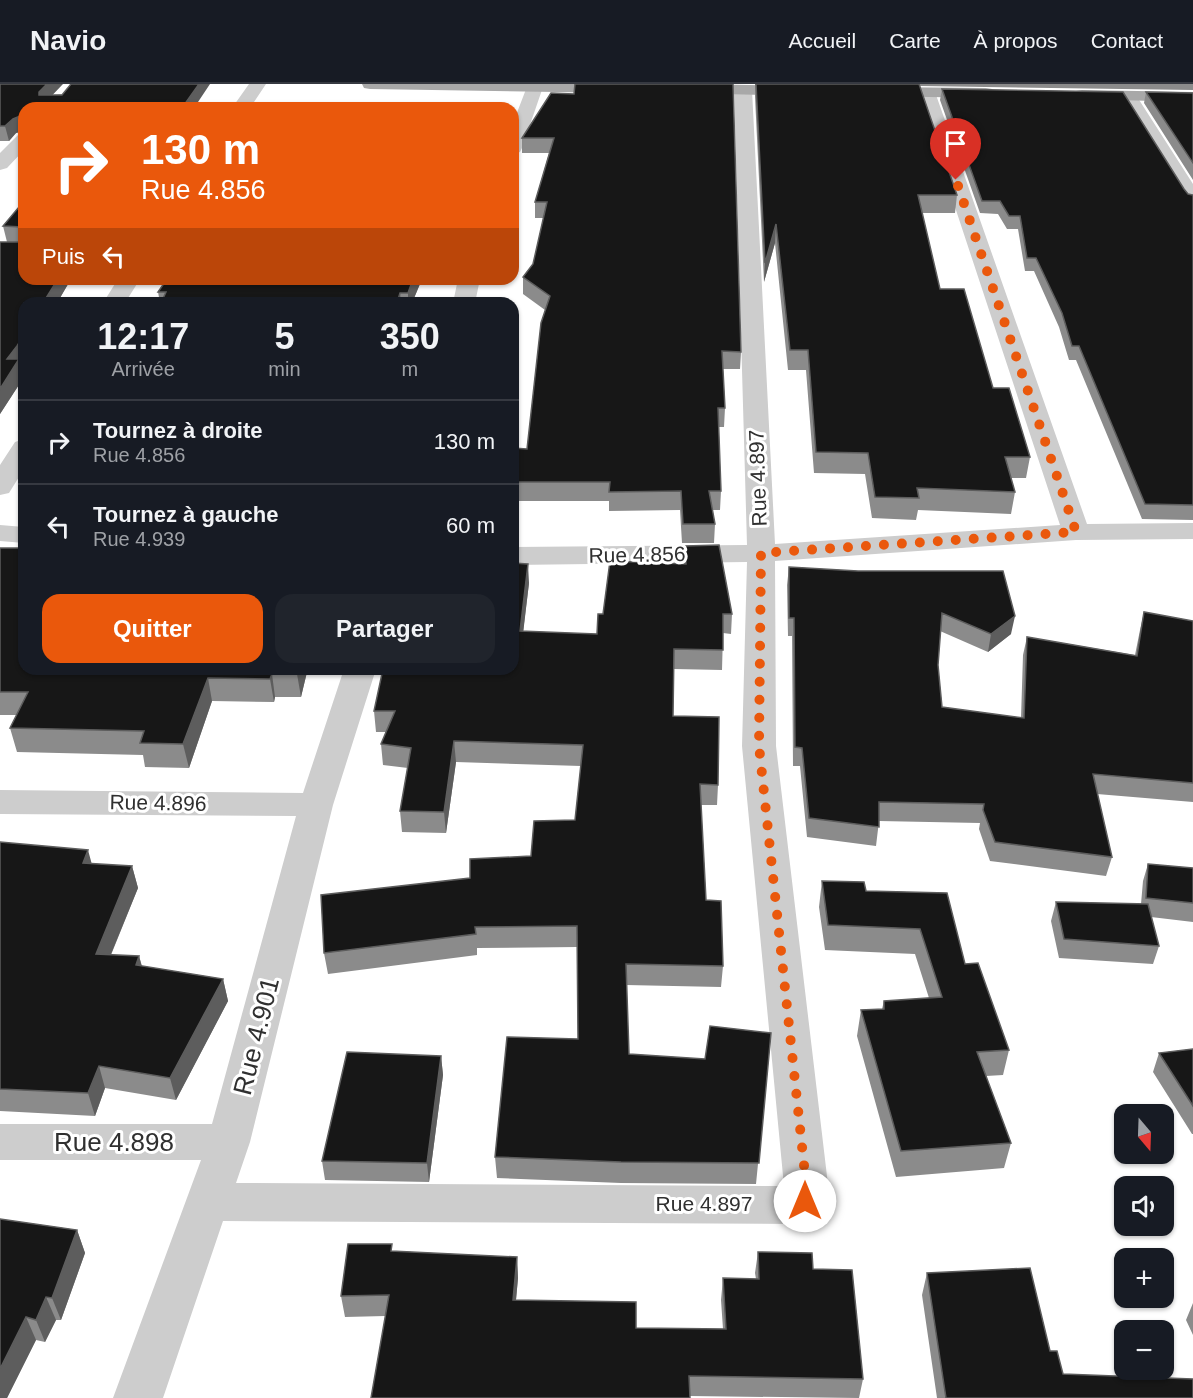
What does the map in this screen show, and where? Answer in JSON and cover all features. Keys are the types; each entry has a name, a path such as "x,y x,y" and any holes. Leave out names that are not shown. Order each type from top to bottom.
{"main road":[{"path":"370,84 535,85 639,89"},
{"path":"857,92 925,86 998,90"},
{"path":"674,89 812,91"},
{"path":"1121,89 1193,97"},
{"path":"1070,91 1193,89"}],"street":[{"path":"245,102 258,84"},
{"path":"519,131 535,85"},
{"path":"925,86 1076,532"},
{"path":"1121,89 1193,200"},
{"name":"Rue 4.897","path":"208,1202 795,1205 805,1201 807,1193 759,746 761,553 743,90"},
{"path":"2,160 18,145"},
{"path":"0,487 18,457"},
{"name":"Rue 4.856","path":"519,556 761,553 1076,532 1193,531"},
{"path":"0,533 18,534"},
{"name":"Rue 4.901","path":"138,1398 229,1143 316,805 358,675"},
{"name":"Rue 4.896","path":"0,802 316,805"},
{"name":"Rue 4.898","path":"0,1142 229,1143"}],"building":[{"path":"0,84 47,84 39,95 62,95 71,84 199,84 186,102 18,102 18,117 5,126 0,126"},
{"path":"575,84 733,84 741,352 722,351 725,408 718,408 721,491 709,491 715,524 683,524 681,491 609,492 610,482 519,482 519,448 527,449 541,323 550,296 523,277 533,264 547,202 535,202 554,138 522,138 551,93 574,94"},
{"path":"756,84 919,84 957,195 918,195 940,289 964,289 993,388 1009,388 1030,457 1005,457 1015,492 917,488 919,498 875,497 868,453 816,452 808,350 790,350 776,224 765,263"},
{"path":"942,89 1123,92 1184,189 1188,194 1193,195 1193,505 1145,504 1079,346 1072,346 1062,313 1036,258 1027,258 1020,216 1009,216 1000,201 982,201"},
{"path":"1146,92 1193,93 1193,163"},
{"path":"18,208 18,227 3,226"},
{"path":"0,242 18,242 18,285 54,285 47,297 18,297 18,344 7,359 18,361 0,389"},
{"path":"163,285 411,285 408,293 400,293 399,297 164,297 166,292 158,292"},
{"path":"719,545 732,614 723,614 723,650 674,649 673,716 719,717 718,785 700,784 706,900 721,901 723,966 626,964 629,1054 705,1059 710,1026 771,1033 759,1163 621,1162 495,1157 507,1037 578,1039 577,926 475,927 476,934 324,953 321,895 470,878 470,859 531,856 534,821 575,820 583,745 454,741 444,812 400,811 411,748 381,744 395,711 374,711 382,675 519,675 519,563 528,564 520,631 597,634 598,614 603,614 610,561 686,564 685,546"},
{"path":"0,548 18,548 18,675 272,675 270,679 208,678 183,744 140,743 144,731 10,728 28,692 0,692"},
{"path":"789,567 858,571 1003,571 1015,616 991,634 942,613 938,665 942,707 1024,718 1027,637 1137,656 1144,612 1193,621 1193,783 1093,774 1112,857 995,842 983,810 984,804 879,802 879,827 809,818 802,748 795,747 794,618 789,618"},
{"path":"0,842 88,850 83,863 132,866 96,954 139,956 136,965 223,979 170,1078 99,1066 88,1093 0,1089"},
{"path":"1148,864 1193,868 1193,903 1146,898"},
{"path":"822,881 864,882 866,891 947,893 965,964 978,963 1009,1050 977,1052 1011,1143 901,1151 861,1010 884,1009 884,1001 942,997 920,929 828,925"},
{"path":"1056,902 1148,904 1159,946 1064,939"},
{"path":"1193,1049 1193,1106 1159,1053"},
{"path":"347,1052 441,1056 427,1163 322,1161"},
{"path":"0,1219 77,1230 52,1298 46,1297 36,1320 26,1317 0,1369"},
{"path":"348,1244 392,1244 391,1251 517,1257 513,1300 636,1302 636,1328 726,1329 723,1278 759,1279 758,1252 812,1253 813,1269 852,1270 863,1379 689,1376 690,1398 371,1398 389,1295 341,1296"},
{"path":"1030,1268 1050,1351 1057,1351 1063,1374 1114,1376 1114,1380 1193,1379 1193,1398 946,1398 927,1273"}],"route":[{"path":"805,1201 807,1193 759,746 761,553 1076,532 956,180"}]}
